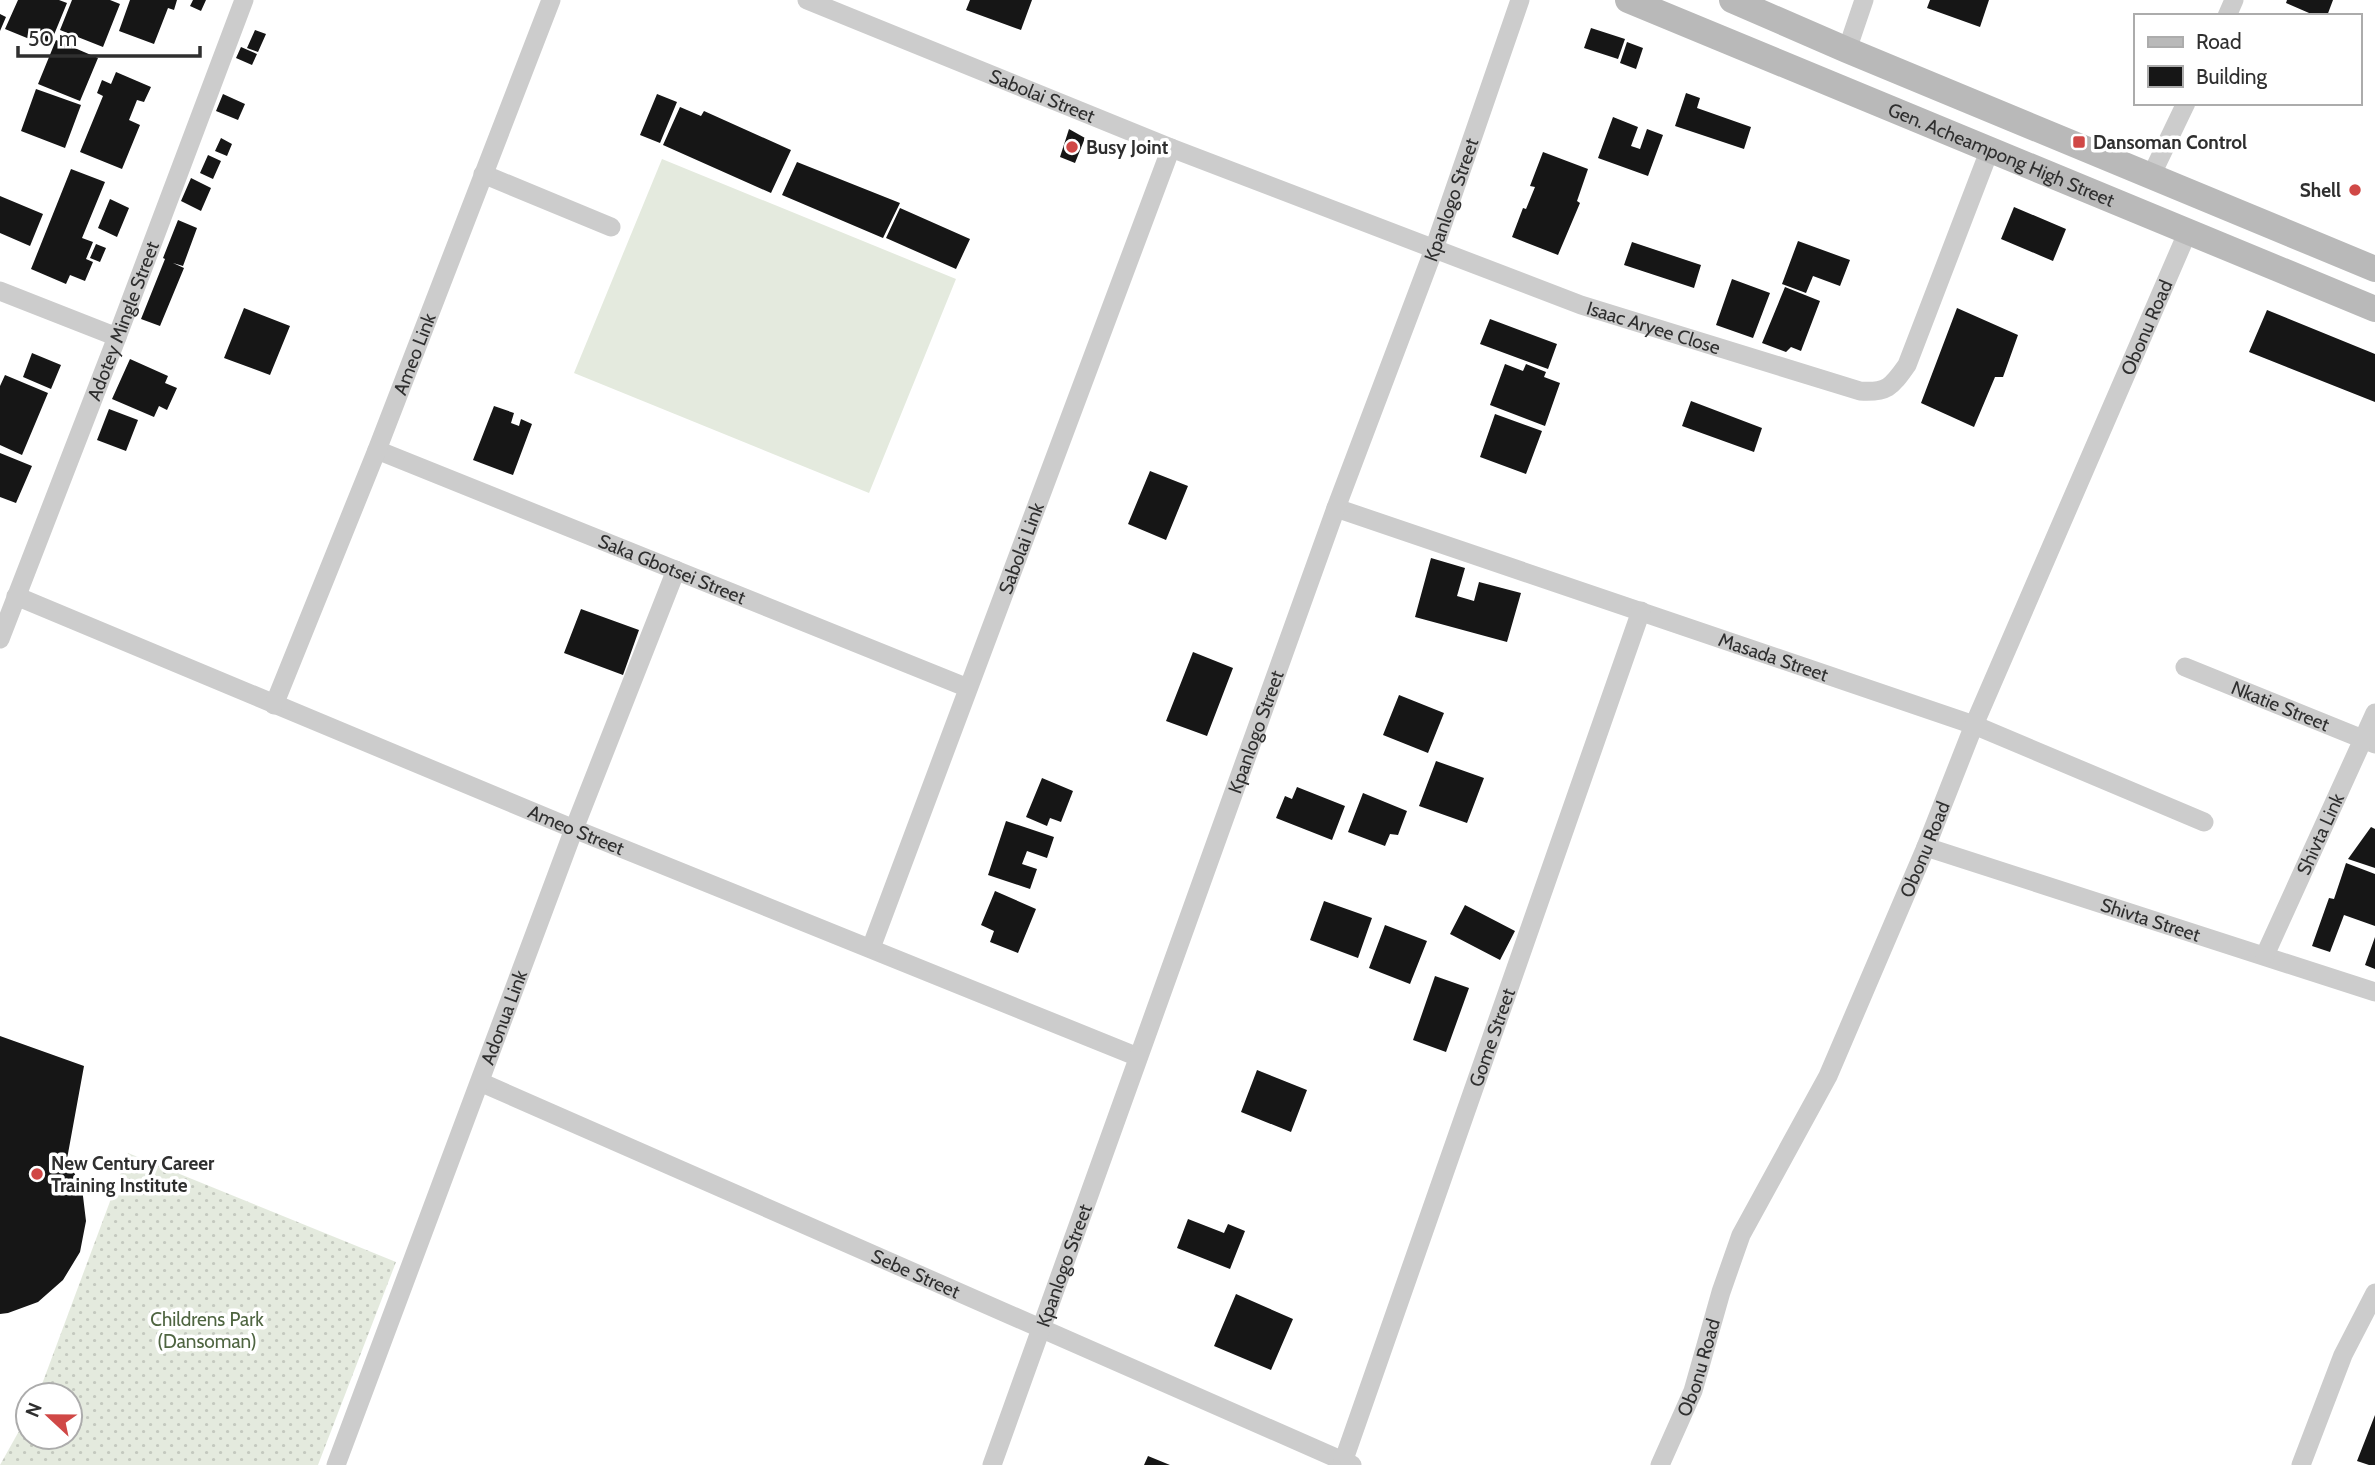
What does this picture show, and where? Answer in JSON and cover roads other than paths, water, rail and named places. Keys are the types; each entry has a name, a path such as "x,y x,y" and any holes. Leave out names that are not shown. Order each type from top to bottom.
{"main road":[{"name":"Gen. Acheampong High Street","path":"1628,0 2375,309"},
{"name":"Gen. Acheampong High Street","path":"1732,0 2375,270"}],"street":[{"name":"Adotey Mingle Street","path":"0,639 244,0"},
{"name":"Ameo Link","path":"274,705 377,450 551,0"},
{"name":"Sabolai Street","path":"807,0 1171,148 1434,249"},
{"name":"Kpanlogo Street","path":"992,1465 1336,508 1434,249 1520,0"},
{"path":"1847,50 1864,0"},
{"path":"2151,176 2185,105"},
{"name":"Sabolai Link","path":"871,948 1171,148"},
{"name":"Isaac Aryee Close","path":"1434,249 1581,305 1860,391 1878,392 1892,385 1906,365 1990,149"},
{"path":"483,174 611,227"},
{"name":"Obonu Road","path":"1660,1465 1692,1391 1741,1235 1828,1076 1926,847 1974,726 2188,231"},
{"path":"0,291 117,337"},
{"name":"Saka Gbotsei Street","path":"377,450 968,688"},
{"name":"Masada Street","path":"1336,508 1974,726 2204,822"},
{"name":"Adonua Link","path":"336,1465 574,829 676,570"},
{"name":"Ameo Street","path":"16,596 574,829 1138,1057"},
{"name":"Gome Street","path":"1345,1464 1642,611"},
{"name":"Nkatie Street","path":"2185,667 2369,741"},
{"name":"Shivta Link","path":"2265,955 2369,741 2375,713"},
{"name":"Shivta Street","path":"1926,847 2375,992"},
{"name":"Sebe Street","path":"480,1082 1041,1327 1345,1464"},
{"path":"2301,1465 2343,1354 2375,1293"}],"place":[{"name":"Dansoman Control","path":"2079,142"},
{"name":"Busy Joint","path":"1072,147"},
{"name":"Shell","path":"2355,190"},
{"name":"New Century Career Training Institute","path":"37,1174"}],"park label":[{"name":"Childrens Park (Dansoman)","path":"207,1330"}]}
